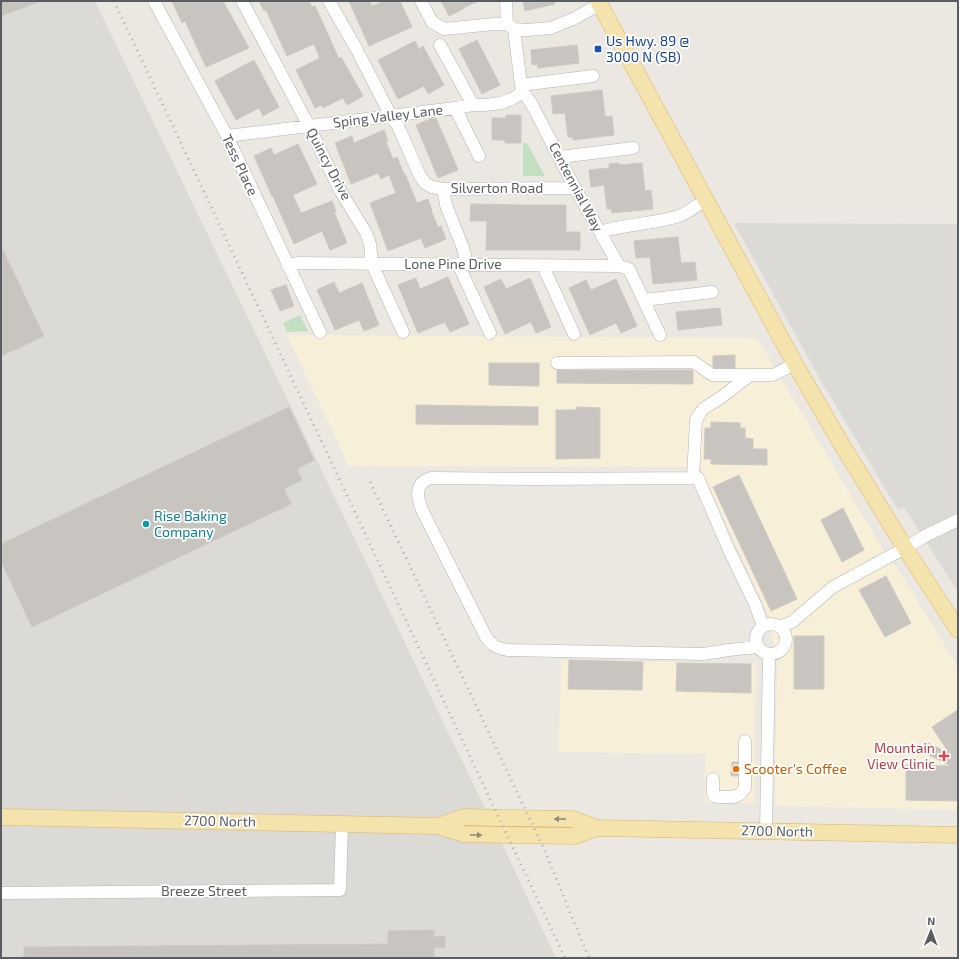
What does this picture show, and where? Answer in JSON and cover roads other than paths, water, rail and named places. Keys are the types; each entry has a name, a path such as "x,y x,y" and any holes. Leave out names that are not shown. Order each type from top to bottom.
{"main road":[{"path":"599,3 795,364 839,440 905,548 958,630"},
{"name":"2700 North","path":"1,817 438,826 464,817 573,819 597,828 958,835"}],"street":[{"name":"Tess Place","path":"154,1 227,136 320,332"},
{"name":"Quincy Drive","path":"242,1 309,126 338,187 366,233 370,244 372,264 403,332"},
{"path":"329,1 391,116 398,126 420,176 425,183 432,187 443,189 446,205 463,248 463,264 490,333"},
{"path":"420,1 432,22 444,28 494,24 527,30 551,28 573,19 599,3"},
{"name":"Centennial Way","path":"506,1 522,88 560,157 575,188 619,266 629,269 660,335"},
{"path":"440,45 473,106"},
{"path":"522,88 592,76"},
{"name":"Sping Valley Lane","path":"227,136 501,103 512,99 522,88"},
{"path":"455,108 479,156"},
{"path":"560,157 633,148"},
{"name":"Silverton Road","path":"443,189 575,188"},
{"path":"600,232 610,228 658,221 680,215 706,200"},
{"name":"Lone Pine Drive","path":"288,266 298,263 619,266"},
{"path":"543,266 574,334"},
{"path":"644,300 712,292"},
{"path":"557,363 694,362 712,375 773,375 795,364"},
{"path":"693,478 696,420 703,409 750,375"},
{"path":"757,647 703,654 508,650 497,648 490,643 486,637 422,510 418,498 418,491 421,484 427,479 431,478 698,478 729,550 755,604 763,626"},
{"path":"780,627 792,622 833,586 927,535 958,520"},
{"path":"769,624 775,624 780,627 784,631 786,637 786,643 783,648 780,652 774,654 769,655 764,653 757,647 755,641 758,630 769,624"},
{"path":"766,831 769,655"},
{"path":"713,779 714,796 733,797 740,795 745,788 745,741"},
{"name":"Breeze Street","path":"1,893 340,890 342,824"}],"railway":[{"path":"114,1 565,958"},
{"path":"370,482 544,849 589,958"}],"place":[{"name":"Us Hwy. 89 @ 3000 N (SB)","path":"598,49"},
{"name":"Rise Baking Company","path":"146,524"},
{"name":"Mountain View Clinic","path":"944,756"},
{"name":"Scooter's Coffee","path":"736,769"}]}
